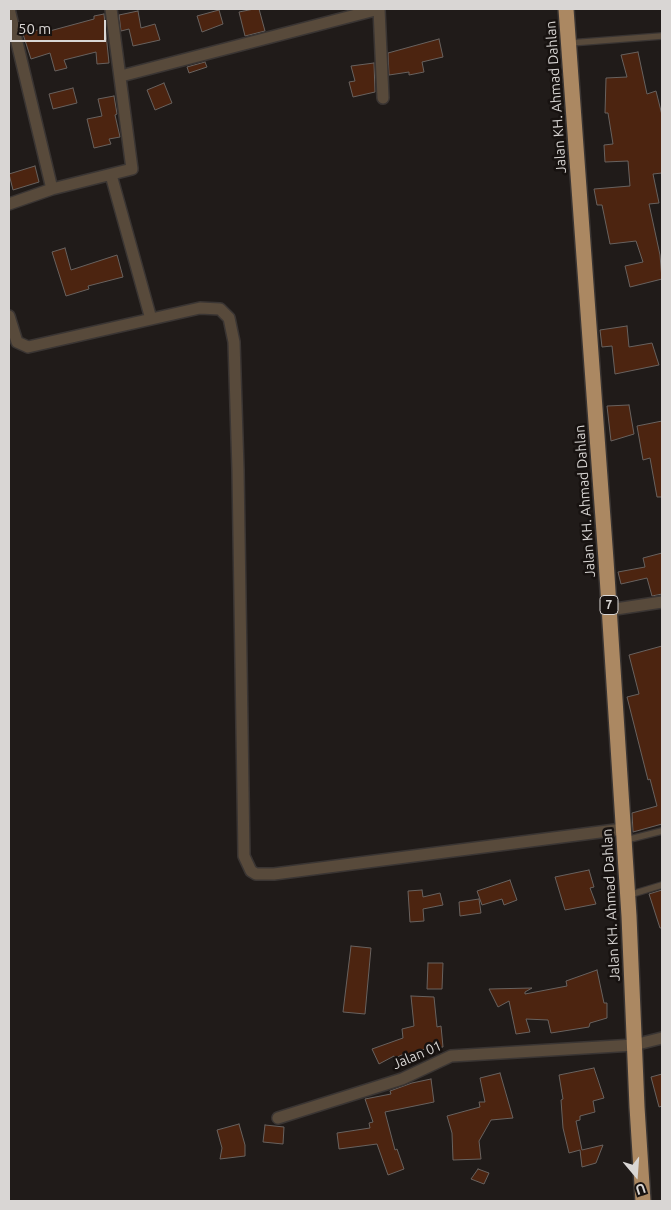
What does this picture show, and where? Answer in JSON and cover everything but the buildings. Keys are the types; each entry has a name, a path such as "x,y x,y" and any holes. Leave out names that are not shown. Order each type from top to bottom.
{"highway":[{"name":"Jalan KH. Ahmad Dahlan","path":"566,9 609,610 627,896 643,1201"}],"street":[{"path":"9,204 52,189 130,171 133,167 111,9"},
{"path":"121,76 379,9 383,98"},
{"path":"9,10 52,189"},
{"path":"111,175 151,319"},
{"path":"9,316 16,342 28,347 212,307 226,312 232,327 235,367 242,631 244,856 251,871 263,875 274,874 623,835"},
{"path":"609,610 662,602"},
{"name":"Jalan 01","path":"278,1118 402,1079 451,1056 634,1045 662,1038"}],"lane":[{"path":"568,43 662,36"},
{"path":"623,835 662,831"},
{"path":"627,896 662,885"}]}
